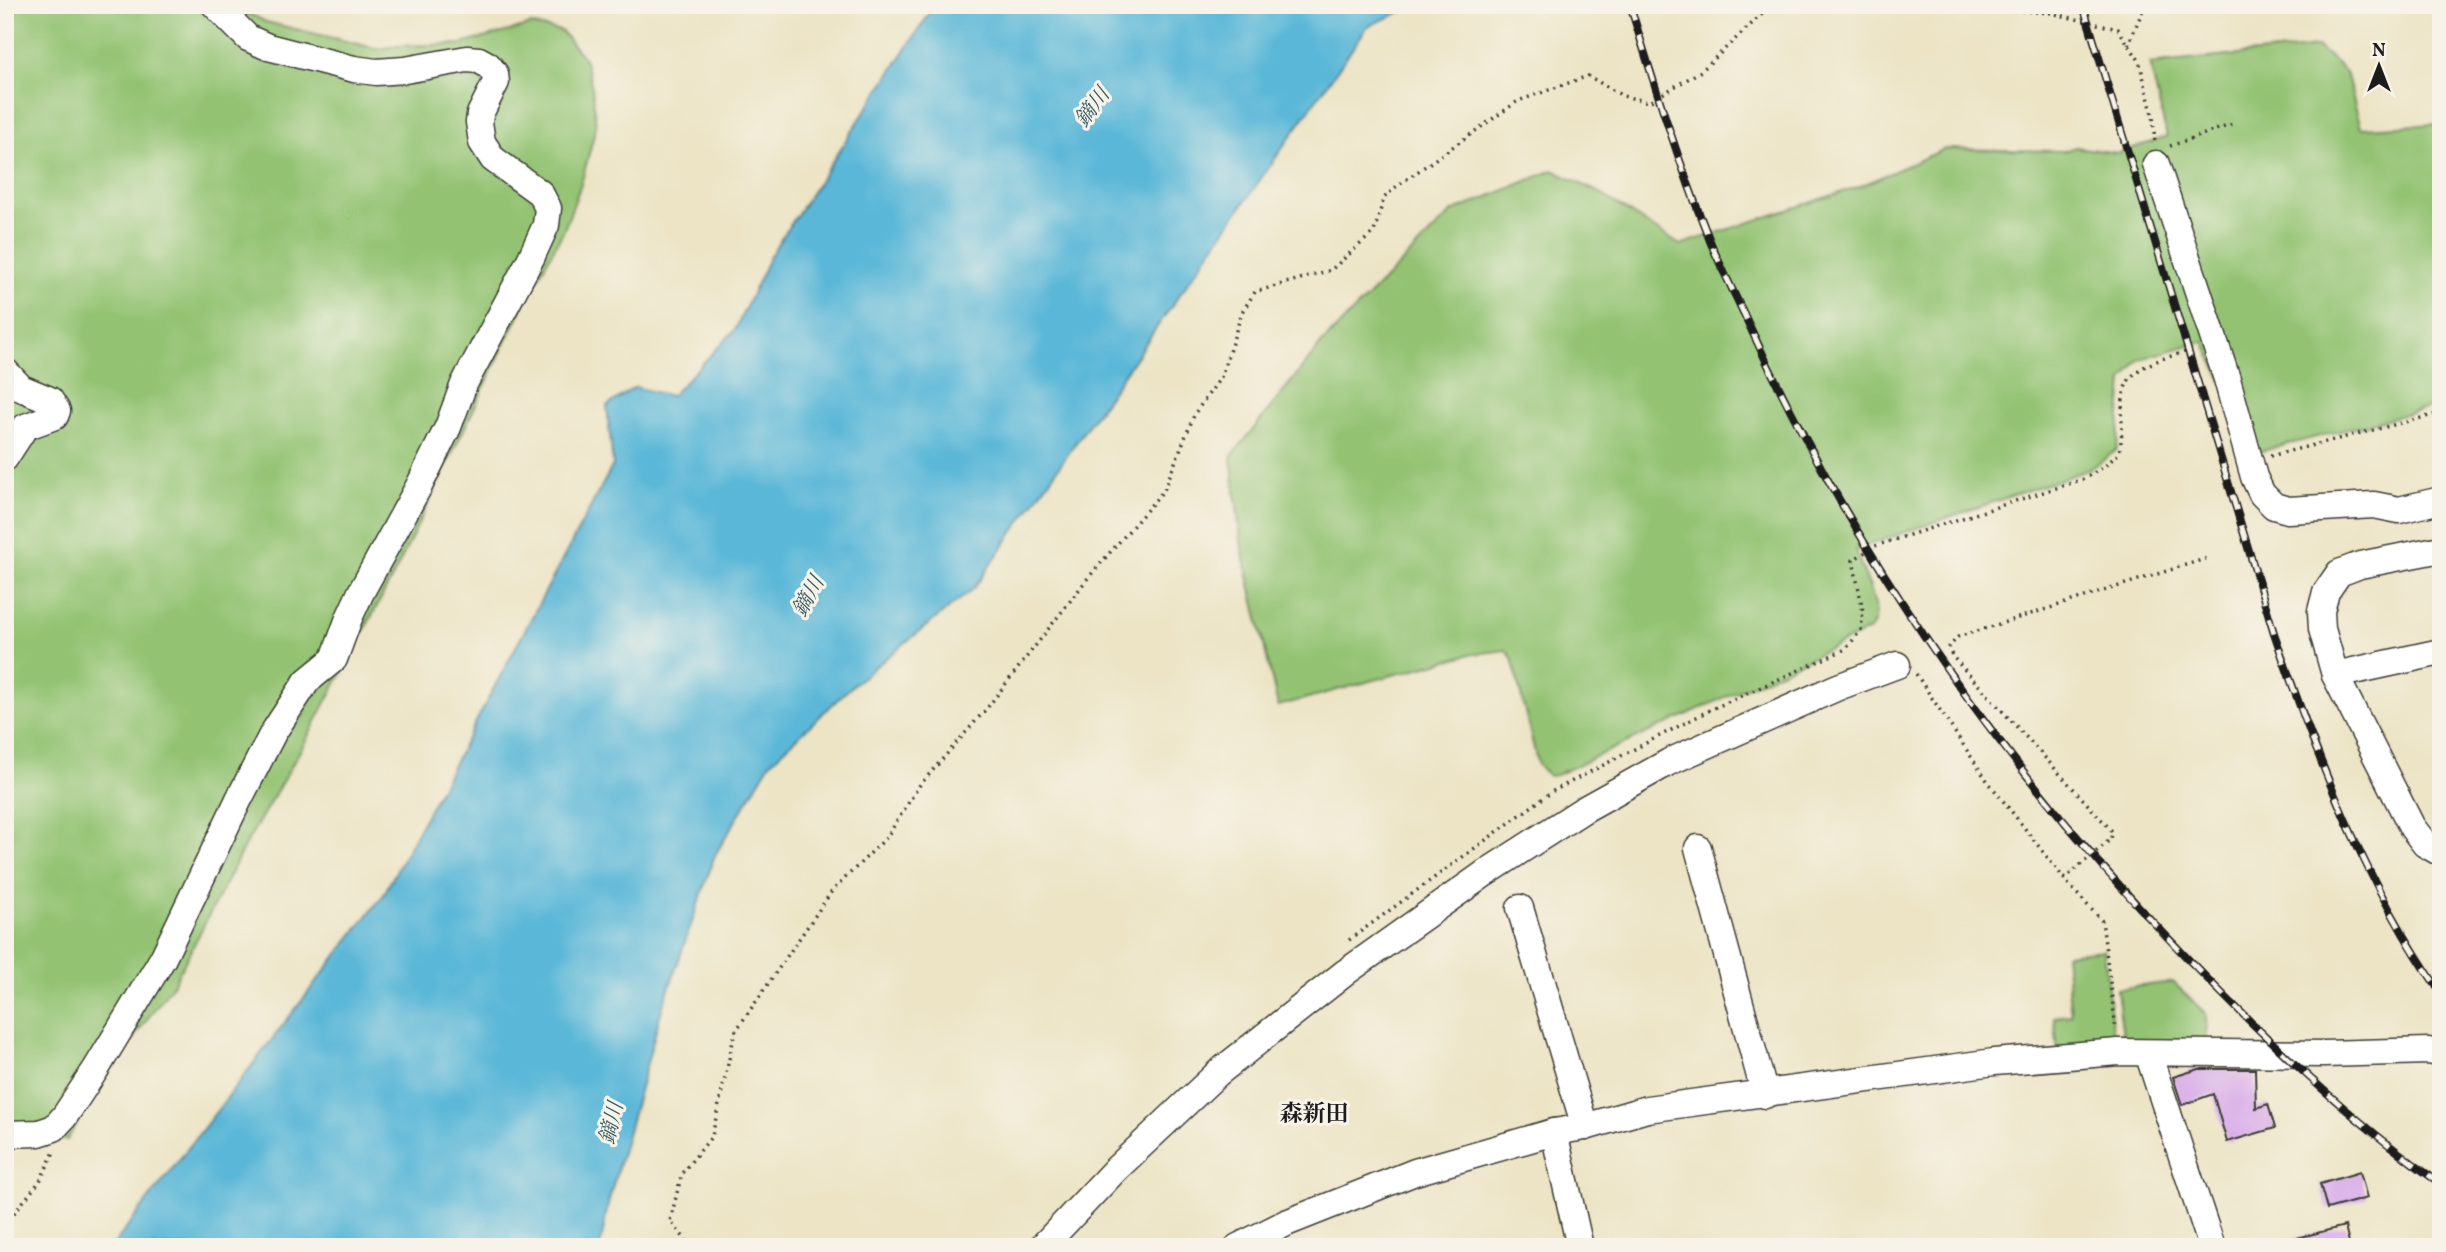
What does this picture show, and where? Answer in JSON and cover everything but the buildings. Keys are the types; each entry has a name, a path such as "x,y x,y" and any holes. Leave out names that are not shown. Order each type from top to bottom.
{"street":[{"path":"5,1134 39,1133 54,1128 64,1117 163,958 237,801 273,733 307,681 334,659 361,592 419,486 448,426 464,384 531,258 548,215 548,208 540,193 493,159 482,142 480,114 496,82 495,74 488,65 479,60 467,59 405,70 376,72 354,69 268,47 248,38 215,5"},
{"path":"2156,164 2262,494 2274,506 2288,510 2374,505 2399,510 2441,500"},
{"path":"5,372 21,388 50,400 57,411 55,416 25,427 5,458"},
{"path":"2441,549 2360,565 2339,573 2326,592 2321,611 2322,629 2335,675 2412,827 2425,844 2441,853"},
{"path":"2335,675 2441,652"},
{"path":"1042,1247 1115,1170 1218,1073 1346,972 1484,874 1583,810 1670,762 1838,687 1897,665"},
{"path":"1698,848 1765,1095"},
{"path":"1520,908 1585,1127"},
{"path":"1238,1247 1286,1223 1415,1172 1554,1132 1585,1127 1647,1110 1994,1062 2118,1052 2324,1054 2430,1051 2441,1054"},
{"path":"2148,1052 2212,1247"},
{"path":"1554,1132 1580,1247"}],"path":[{"path":"692,1247 670,1221 682,1173 712,1136 735,1032 832,891 887,837 919,786 987,708 1088,578 1164,490 1195,413 1221,377 1242,312 1255,292 1331,270 1374,232 1384,198 1397,186 1518,101 1588,76 1623,96 1649,102 1701,71 1772,5"},
{"path":"1987,5 1997,9 2051,13 2118,29 2139,60 2153,116 2156,164"},
{"path":"2129,45 2145,5"},
{"path":"2156,164 2166,148 2233,124"},
{"path":"1553,790 1712,709 1846,649 1861,630 1863,611 1853,560 1875,546 2084,479 2119,453 2122,442 2124,390 2132,376 2145,366 2214,343"},
{"path":"2250,461 2441,412"},
{"path":"2064,879 2111,839 2112,831 1952,656 1949,646 1958,637 2208,558"},
{"path":"1897,665 1908,667 1919,677 1986,779 2064,879 2102,921 2118,1052"},
{"path":"5,1224 40,1181 54,1152 46,1146"}],"green space":[{"path":"5,5 231,5 266,22 379,49 462,44 531,25 561,31 584,58 592,87 596,127 581,184 563,232 528,296 395,572 304,744 244,847 174,983 100,1083 67,1140 5,1142"},
{"path":"2318,47 2346,72 2361,128 2441,124 2441,405 2254,453 2204,341 2140,359 2123,381 2117,450 2090,469 1856,549 1876,611 1870,630 1556,775 1549,776 1538,765 1512,658 1506,650 1467,655 1278,706 1242,549 1231,457 1323,342 1452,212 1553,170 1598,192 1680,245 1858,187 1945,149 2064,151 2075,147 2118,153 2167,137 2150,64"},
{"path":"2104,950 2114,1046 2058,1052 2054,1017 2071,1015 2065,954"},
{"path":"2173,982 2206,1014 2207,1041 2124,1044 2117,989"}],"water":[{"name":"鏑川","path":"935,5 1417,5 1368,26 974,588 855,683 770,763 715,855 661,1012 609,1200 600,1247 112,1247 384,894 613,465 607,406 635,387 671,396 735,330 770,256"}],"railway":[{"path":"1630,5 1667,124 1699,212 1750,327 1839,500 1943,663 2000,741 2060,816 2123,890 2190,961 2310,1078 2374,1133 2441,1184"},
{"path":"2083,5 2290,680 2326,773 2366,864 2389,908 2441,993"}],"district":[{"name":"森新田","path":"1314,1113"}]}
